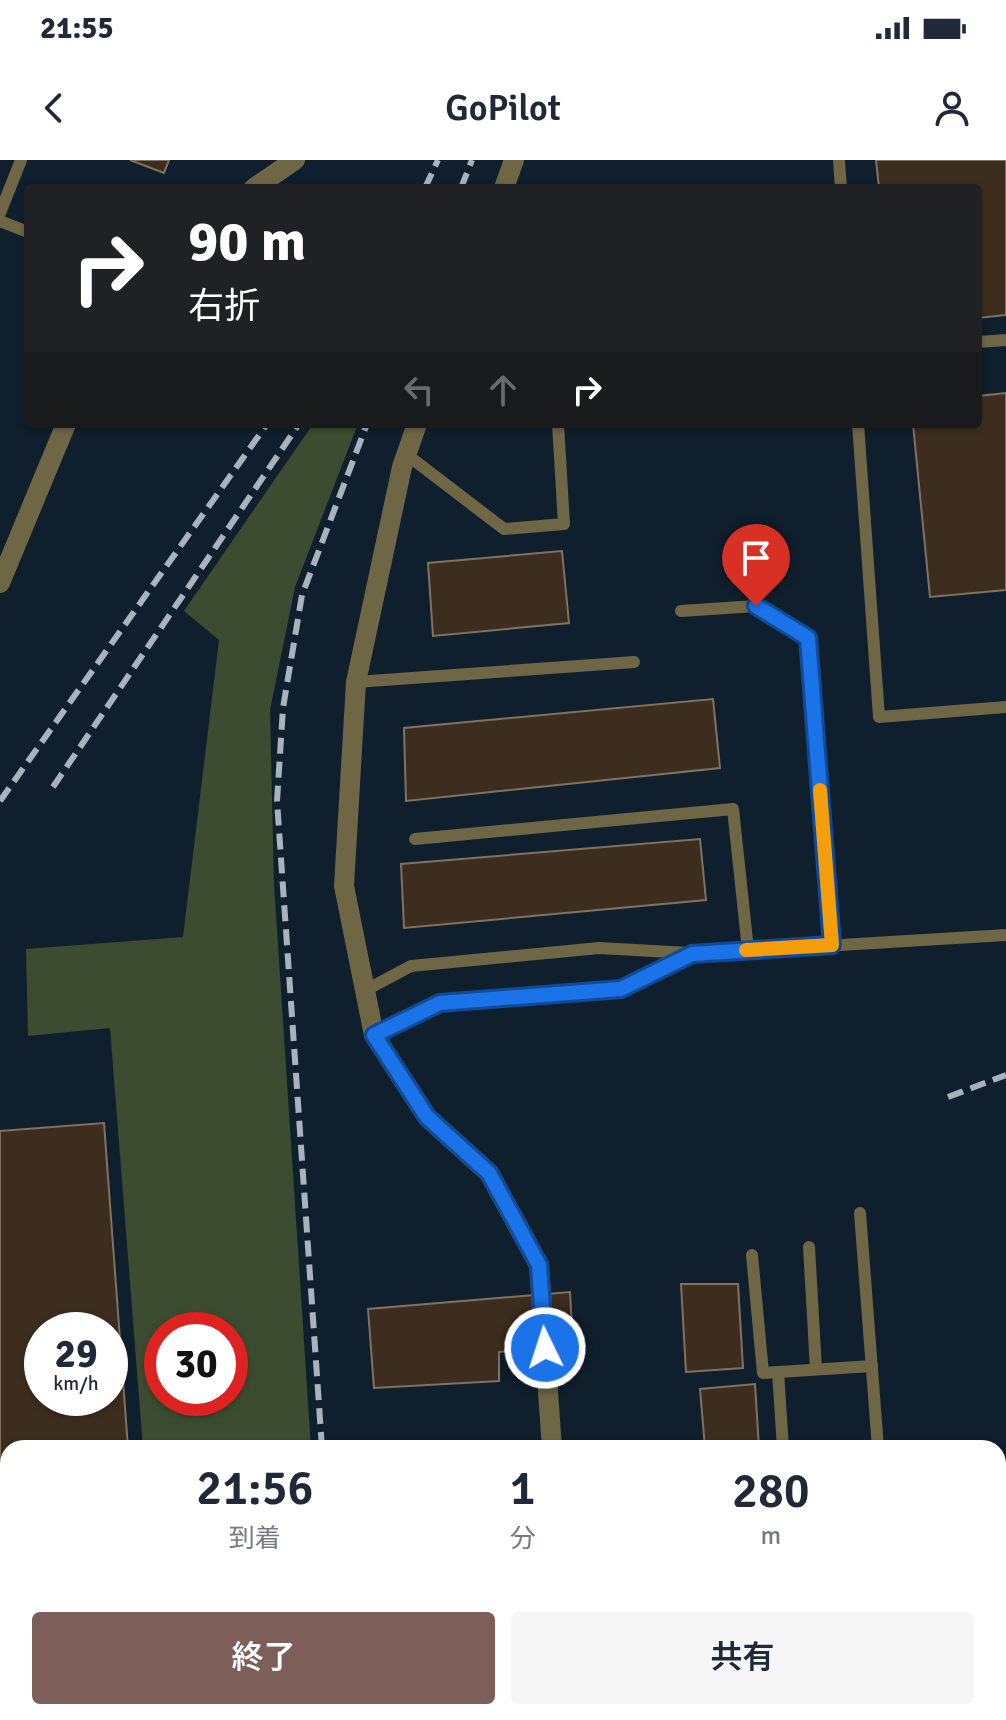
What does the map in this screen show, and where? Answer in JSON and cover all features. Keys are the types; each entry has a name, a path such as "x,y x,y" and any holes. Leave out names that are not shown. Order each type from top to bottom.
{"street":[{"path":"260,184 295,160"},
{"path":"505,184 514,160"},
{"path":"0,583 64,428"},
{"path":"416,428 406,454 356,682 344,886 374,1035 427,1117 489,1173 539,1265 551,1440"}],"lane":[{"path":"0,213 21,160"},
{"path":"839,160 841,184"},
{"path":"0,221 24,230"},
{"path":"982,342 1006,340"},
{"path":"406,454 504,529 564,524 558,428"},
{"path":"858,428 879,717 1006,707"},
{"path":"681,611 756,606 808,638 832,945"},
{"path":"356,682 634,662"},
{"path":"415,839 733,809 748,950"},
{"path":"366,990 411,966 599,948 692,954 1006,935"},
{"path":"374,1035 440,1003 621,989 692,954"},
{"path":"860,1213 877,1440"},
{"path":"809,1247 816,1369"},
{"path":"752,1255 763,1373 872,1366"},
{"path":"778,1372 782,1440"}],"green space":[{"path":"310,428 356,428 295,587 270,710 274,884 310,1440 142,1440 110,1028 28,1036 26,949 183,937 219,640 184,611"}],"building":[{"path":"130,160 169,160 164,173"},
{"path":"876,160 1006,160 1006,315 982,318 982,184 879,184"},
{"path":"1006,393 1006,590 930,597 913,428 982,428 982,396"},
{"path":"562,551 569,623 433,636 428,563"},
{"path":"713,699 720,768 406,801 404,728"},
{"path":"700,839 706,900 404,928 401,864"},
{"path":"104,1123 118,1312 24,1312 24,1416 126,1416 127,1440 0,1440 0,1131"},
{"path":"681,1284 738,1284 743,1368 686,1372"},
{"path":"570,1292 573,1346 499,1352 499,1381 374,1388 368,1309"},
{"path":"755,1384 758,1440 704,1440 700,1389"}],"railway":[{"path":"427,184 438,160"},
{"path":"463,184 472,160"},
{"path":"0,801 264,428"},
{"path":"53,787 296,428"},
{"path":"321,1440 277,801 283,708 302,595 365,428"},
{"path":"948,1097 1006,1075"}],"slow traffic":[{"path":"746,950 832,945 820,790"}],"route":[{"path":"545,1348 539,1265 489,1173 427,1117 374,1035 440,1003 621,989 692,954 832,945 808,638 756,606"}]}
